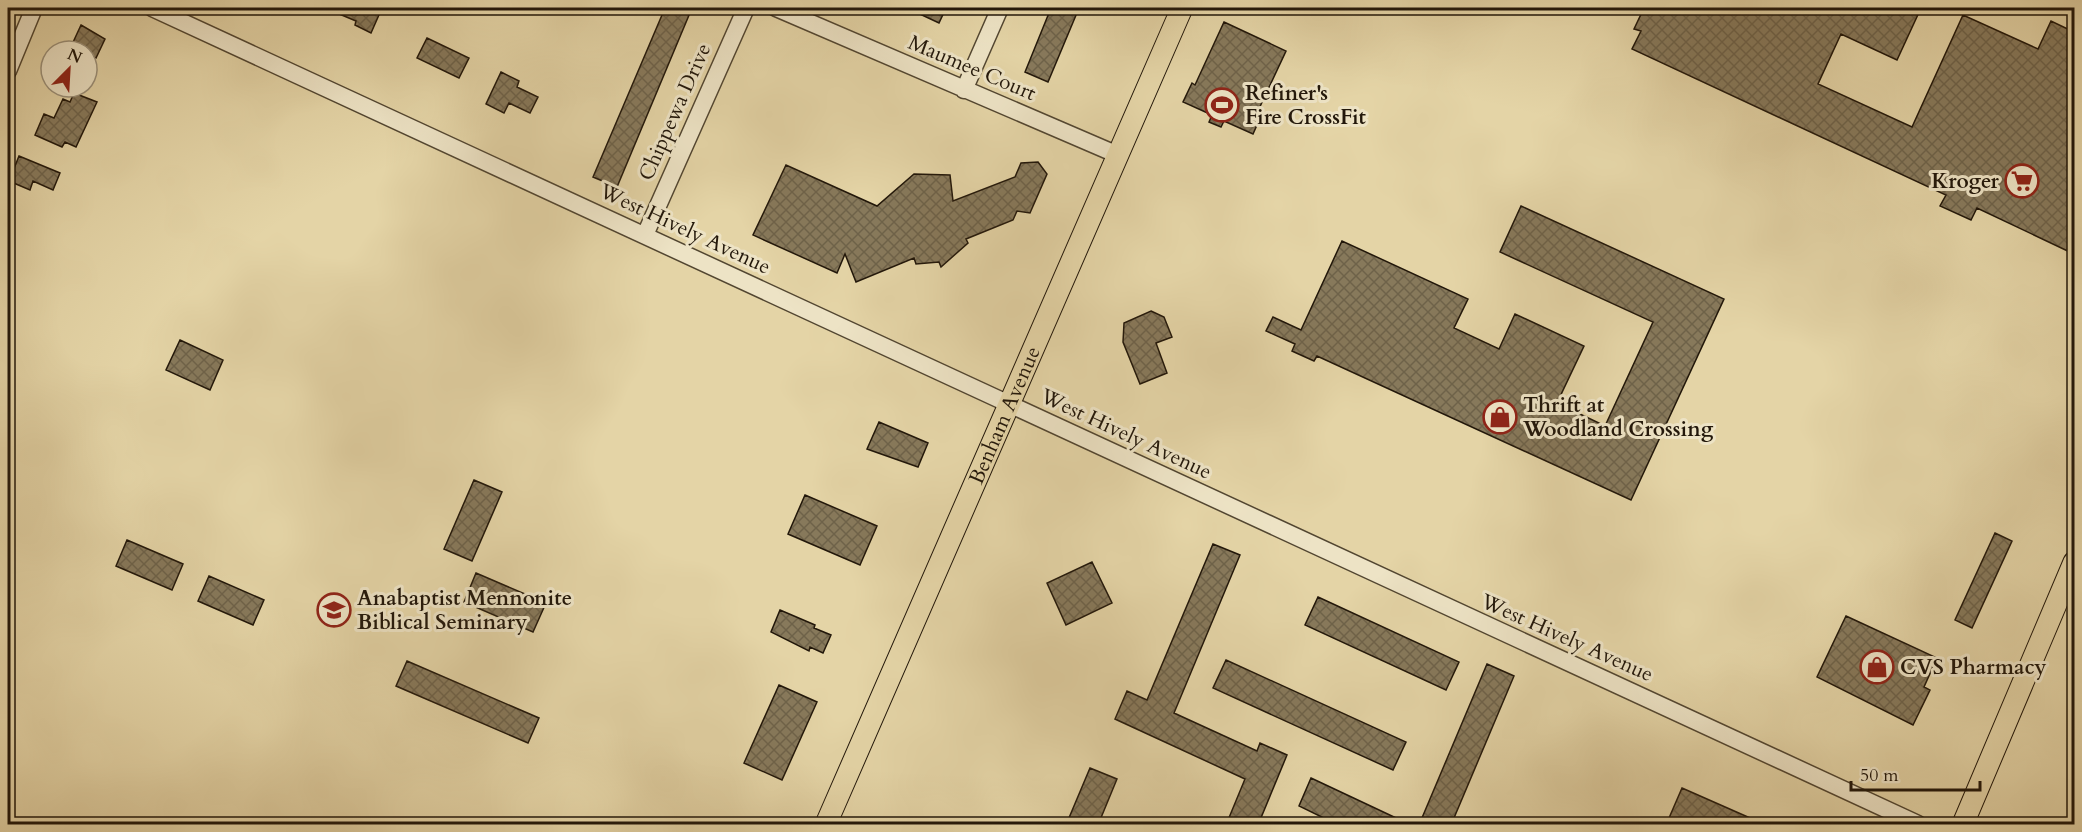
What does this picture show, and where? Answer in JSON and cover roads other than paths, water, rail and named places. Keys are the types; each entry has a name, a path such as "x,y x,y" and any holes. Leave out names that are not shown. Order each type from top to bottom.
{"main road":[{"name":"Benham Avenue","path":"826,825 1182,8"},
{"path":"1963,825 2074,562"}],"street":[{"path":"8,71 34,8"},
{"name":"West Hively Avenue","path":"152,8 1918,825"},
{"name":"Chippewa Drive","path":"645,235 746,8"},
{"name":"Maumee Court","path":"776,8 1118,155"},
{"path":"964,90 1000,8"}],"place":[{"name":"Refiner's Fire CrossFit","path":"1222,105"},
{"name":"Kroger","path":"2022,181"},
{"name":"Thrift at Woodland Crossing","path":"1500,417"},
{"name":"Anabaptist Mennonite Biblical Seminary","path":"334,610"},
{"name":"CVS Pharmacy","path":"1877,667"}]}
